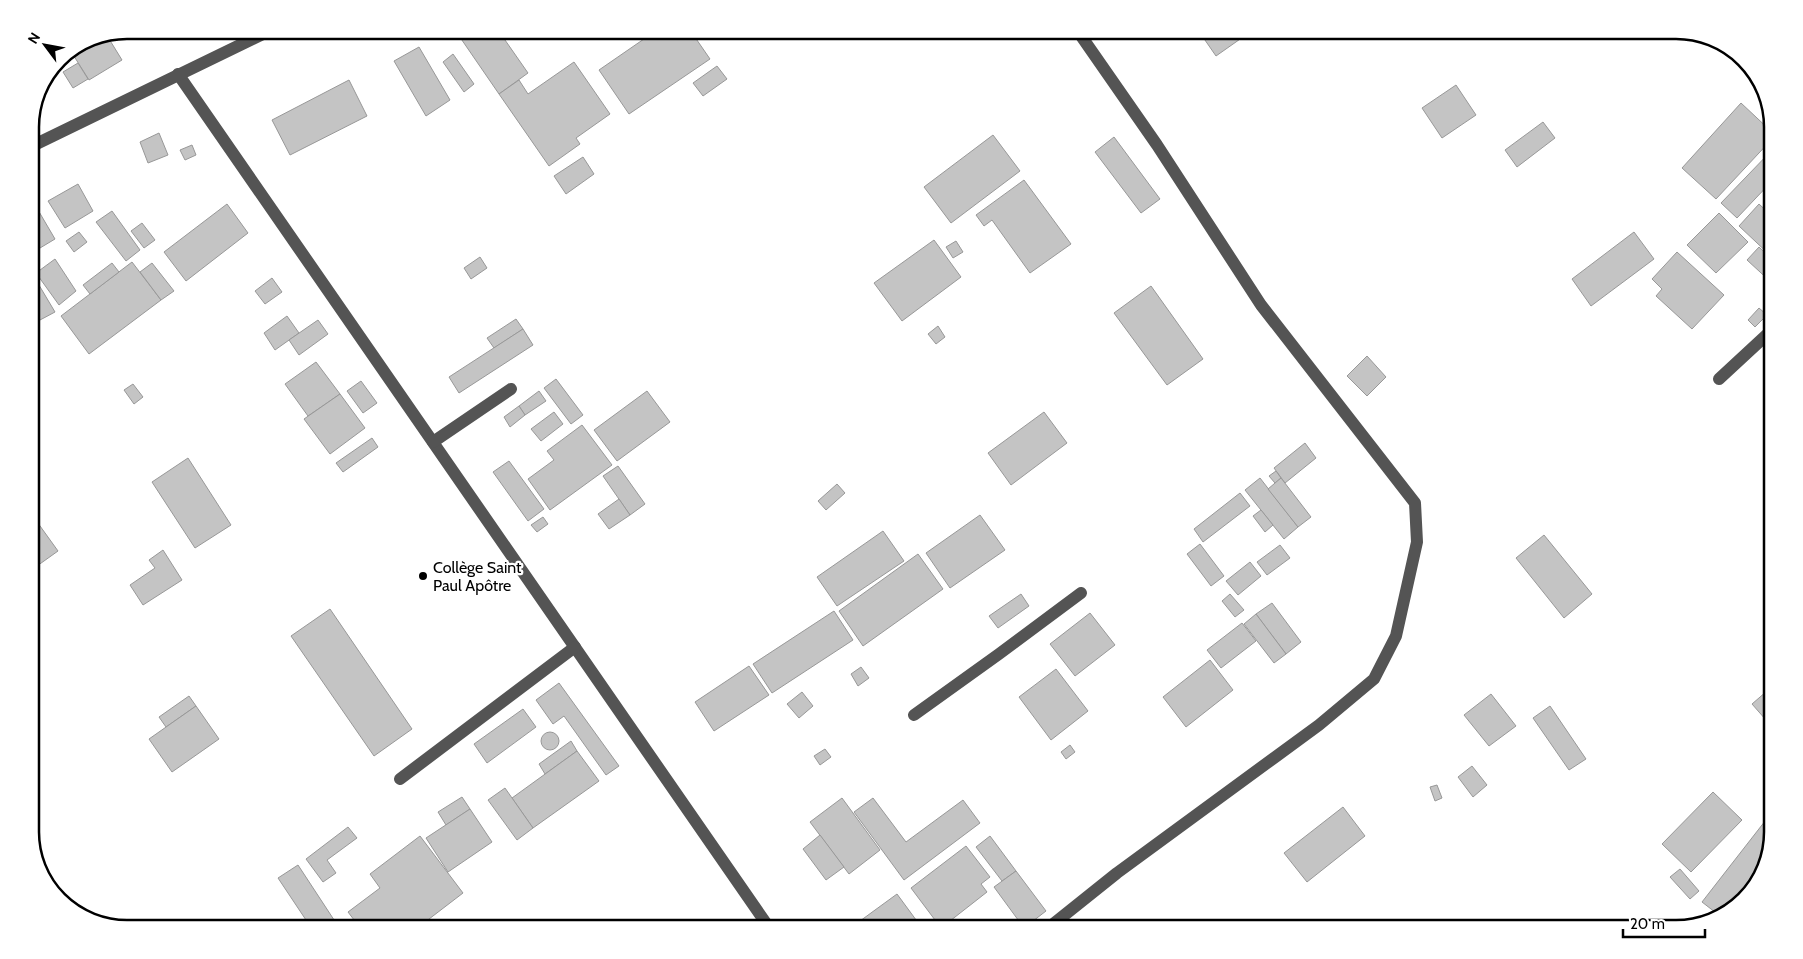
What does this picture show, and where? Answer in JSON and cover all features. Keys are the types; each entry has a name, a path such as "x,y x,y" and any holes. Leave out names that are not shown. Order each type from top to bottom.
{"street":[{"path":"39,142 252,39"},
{"path":"1059,920 1117,873 1320,725 1374,679 1396,636 1417,542 1415,503 1261,305 1157,145 1083,39"},
{"path":"178,74 764,920"},
{"path":"1718,379 1764,337"},
{"path":"433,442 511,389"},
{"path":"914,715 1080,593"},
{"path":"400,779 575,647"}],"building":[{"path":"461,39 504,39 528,73 499,94"},
{"path":"644,39 696,39 710,59 629,114 599,70"},
{"path":"1204,39 1240,39 1216,56"},
{"path":"110,41 122,60 89,80 74,56 99,43"},
{"path":"419,47 450,100 426,116 394,61"},
{"path":"453,54 474,84 464,92 443,62"},
{"path":"574,62 610,114 576,138 580,144 549,166 499,94 519,80 528,94"},
{"path":"78,63 88,79 73,88 63,72 70,70 70,68"},
{"path":"717,66 727,79 703,96 693,83"},
{"path":"349,80 367,116 290,155 272,120"},
{"path":"1456,85 1476,115 1442,138 1422,108"},
{"path":"1741,103 1764,125 1764,148 1716,199 1682,168"},
{"path":"1543,122 1555,138 1517,167 1505,150"},
{"path":"159,133 168,155 148,163 140,142"},
{"path":"993,135 1020,171 951,223 924,187"},
{"path":"1114,137 1160,199 1141,213 1095,152"},
{"path":"192,145 196,155 185,160 180,150"},
{"path":"583,157 594,174 566,194 554,176"},
{"path":"1764,158 1764,190 1737,218 1721,203"},
{"path":"1024,180 1071,244 1030,273 992,220 984,226 976,215"},
{"path":"78,184 93,211 65,228 48,201"},
{"path":"227,204 248,233 186,281 164,252"},
{"path":"1759,204 1764,209 1764,250 1739,226"},
{"path":"112,211 140,250 126,261 96,222"},
{"path":"39,212 55,239 39,249"},
{"path":"1719,213 1748,242 1716,273 1687,245"},
{"path":"142,223 155,240 144,248 131,231"},
{"path":"79,232 87,242 74,252 66,241"},
{"path":"1634,232 1654,259 1591,306 1572,279"},
{"path":"934,240 961,277 902,321 874,283"},
{"path":"956,241 963,252 953,258 946,247"},
{"path":"1759,247 1764,252 1764,276 1747,260"},
{"path":"1677,252 1724,295 1692,329 1656,296 1662,289 1652,279"},
{"path":"480,257 487,268 471,279 464,268"},
{"path":"55,259 76,291 59,305 39,277 39,271"},
{"path":"132,262 161,300 89,354 61,316"},
{"path":"112,263 119,272 90,294 83,285"},
{"path":"152,263 174,291 161,300 140,272"},
{"path":"272,278 282,292 265,304 255,291"},
{"path":"39,285 55,312 40,320 39,318"},
{"path":"1151,286 1203,359 1167,385 1114,313"},
{"path":"1759,308 1764,312 1764,318 1755,327 1748,320"},
{"path":"287,316 299,333 275,350 264,333"},
{"path":"516,319 523,329 494,348 487,338"},
{"path":"318,320 328,334 299,355 289,340"},
{"path":"938,326 945,337 936,344 928,334"},
{"path":"523,329 533,345 459,393 449,377"},
{"path":"1367,356 1386,377 1367,396 1347,376"},
{"path":"316,362 340,394 308,416 285,384"},
{"path":"556,379 583,415 571,424 544,388"},
{"path":"361,381 377,403 363,413 347,391"},
{"path":"133,384 143,397 134,404 124,390"},
{"path":"539,391 546,401 525,415 519,406"},
{"path":"647,391 670,422 617,461 594,430"},
{"path":"340,394 365,428 330,454 304,419"},
{"path":"519,406 525,415 510,427 504,417"},
{"path":"554,412 563,424 541,441 531,429"},
{"path":"1044,412 1067,443 1011,485 988,453"},
{"path":"582,425 612,465 550,510 528,479 554,460 547,451"},
{"path":"372,438 378,447 343,472 336,463"},
{"path":"1305,443 1316,458 1285,483 1274,468"},
{"path":"188,458 231,525 195,548 152,482"},
{"path":"509,461 544,509 528,521 493,472"},
{"path":"618,466 645,504 630,515 603,476"},
{"path":"1276,471 1281,478 1275,483 1269,476"},
{"path":"1260,478 1298,527 1284,539 1245,490"},
{"path":"1281,478 1311,517 1298,527 1268,489"},
{"path":"837,484 845,493 826,510 818,501"},
{"path":"1240,493 1250,506 1203,542 1194,529"},
{"path":"619,499 630,515 609,529 598,514"},
{"path":"1261,510 1273,525 1265,532 1253,516"},
{"path":"980,515 1005,550 950,588 926,553"},
{"path":"543,517 548,524 537,532 531,525"},
{"path":"39,525 58,551 39,565"},
{"path":"883,531 904,561 837,606 817,577"},
{"path":"1544,535 1592,594 1564,618 1516,558"},
{"path":"1200,544 1224,576 1211,586 1187,554"},
{"path":"1280,545 1290,558 1267,575 1257,562"},
{"path":"163,550 182,580 143,605 130,585 155,568 149,560"},
{"path":"918,554 943,589 863,646 839,611"},
{"path":"1250,562 1261,576 1238,595 1226,581"},
{"path":"1021,594 1029,606 998,628 989,616"},
{"path":"1230,594 1244,610 1235,617 1222,601"},
{"path":"1272,603 1301,642 1286,654 1256,614"},
{"path":"330,609 412,729 374,756 291,636"},
{"path":"834,611 853,640 772,693 753,664"},
{"path":"1090,613 1115,645 1075,676 1050,644"},
{"path":"1256,614 1286,654 1274,663 1244,624"},
{"path":"1242,623 1256,641 1221,668 1207,650"},
{"path":"1210,660 1233,690 1186,727 1163,697"},
{"path":"749,666 769,695 714,731 695,702"},
{"path":"861,667 869,678 858,686 851,674"},
{"path":"1056,669 1088,711 1051,740 1019,697"},
{"path":"559,683 619,766 606,775 564,716 553,724 536,700"},
{"path":"802,692 813,706 799,718 787,704"},
{"path":"1491,694 1516,726 1489,746 1464,715"},
{"path":"1764,694 1764,718 1752,704"},
{"path":"189,696 196,706 166,727 159,717"},
{"path":"196,706 219,739 172,772 149,739"},
{"path":"1550,706 1586,759 1569,770 1533,718"},
{"path":"523,709 536,727 487,763 474,744"},
{"path":"550,732 556,735 559,741 556,747 550,750 544,747 541,741 544,735"},
{"path":"571,741 577,751 545,774 539,764"},
{"path":"1070,745 1075,752 1066,759 1061,752"},
{"path":"825,749 831,757 820,765 814,756"},
{"path":"577,751 599,781 533,828 512,798"},
{"path":"1472,766 1487,785 1473,797 1458,777"},
{"path":"1437,785 1442,798 1435,801 1430,787"},
{"path":"505,788 533,828 517,840 488,800"},
{"path":"1713,792 1742,820 1691,872 1662,844"},
{"path":"462,797 470,809 446,825 438,812"},
{"path":"842,798 880,850 849,874 810,822"},
{"path":"873,798 906,842 963,800 980,823 904,880 854,812"},
{"path":"1343,807 1365,836 1307,882 1284,853"},
{"path":"470,809 492,842 448,872 426,838"},
{"path":"1764,822 1763,844 1758,866 1742,890 1714,911 1702,902"},
{"path":"348,827 357,838 327,860 336,873 323,882 306,859"},
{"path":"820,835 844,867 826,880 803,849"},
{"path":"420,836 463,893 428,920 354,920 348,912 380,888 370,874"},
{"path":"990,836 1016,871 1002,881 976,847"},
{"path":"966,846 990,877 981,884 987,892 951,920 935,920 911,888"},
{"path":"298,865 334,920 306,920 278,878"},
{"path":"1680,869 1699,891 1690,899 1670,877"},
{"path":"1016,871 1046,911 1034,920 1018,920 994,887"},
{"path":"897,894 916,920 861,920"}],"place":[{"name":"Collège Saint Paul Apôtre","path":"423,576"}]}
